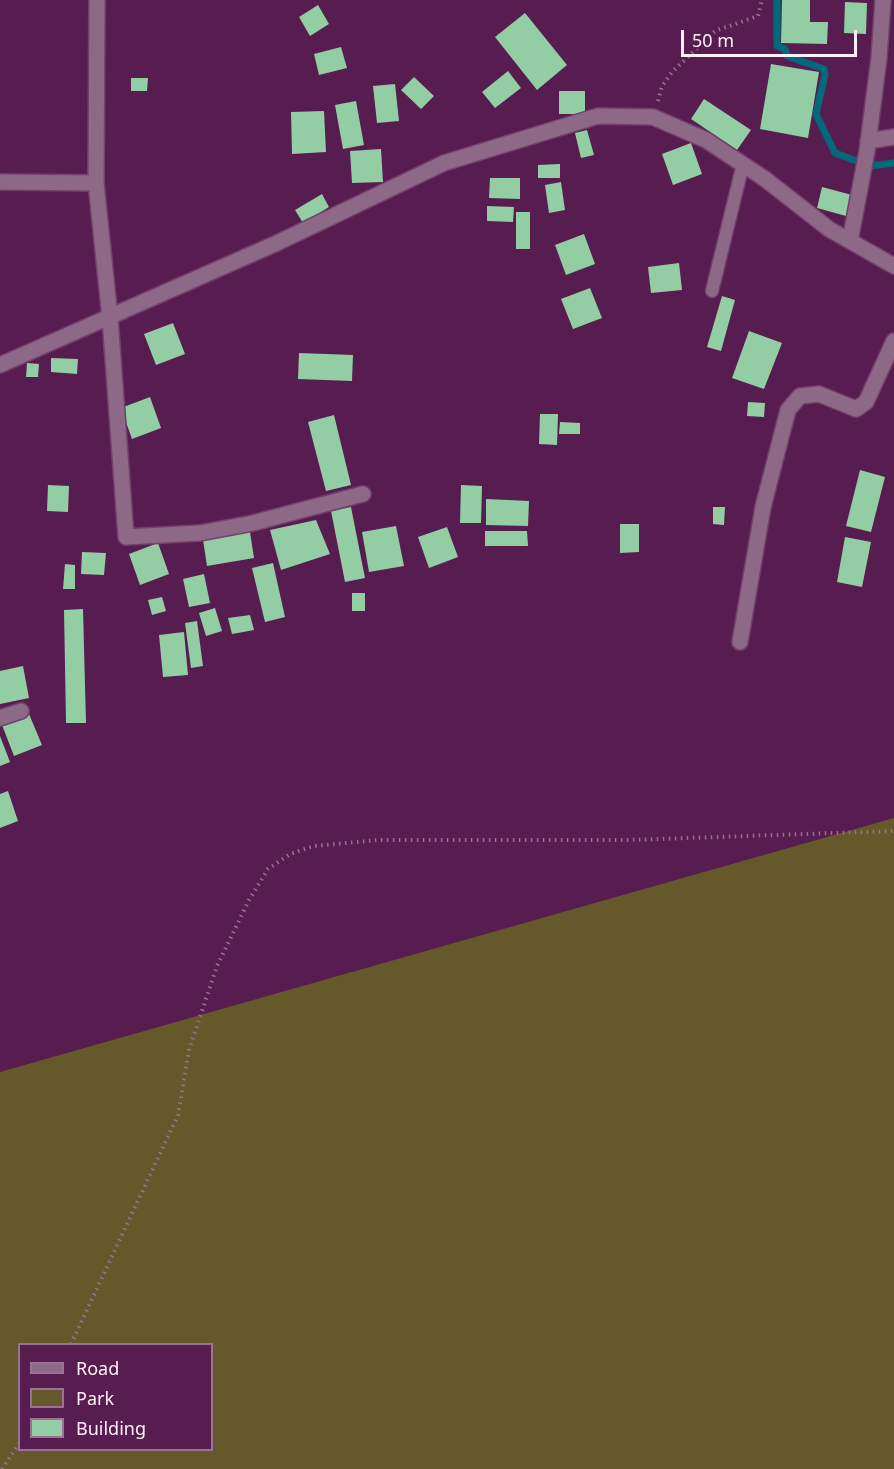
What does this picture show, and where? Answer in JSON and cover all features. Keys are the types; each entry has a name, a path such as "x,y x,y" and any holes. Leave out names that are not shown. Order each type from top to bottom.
{"street":[{"path":"97,0 96,183 110,318 126,537 200,533 253,523 363,494"},
{"path":"850,241 868,146 879,58 883,0"},
{"path":"0,365 110,318 444,163 598,116 653,117 706,140 743,164 829,229 894,266"},
{"path":"868,146 894,137"},
{"path":"0,182 96,183"},
{"path":"740,642 763,507 788,410 800,396 819,394 856,409 866,402 894,342"},
{"path":"0,718 21,711"}],"lane":[{"path":"712,291 743,164"}],"path":[{"path":"653,117 662,86 672,72 715,32 758,16 762,0"},
{"path":"71,1343 178,1115 189,1050 217,966 249,900 268,869 290,854 314,846 378,840 629,840 894,831"},
{"path":"2,1469 18,1445"}],"green space":[{"path":"894,818 894,1469 0,1469 0,1072"}],"building":[{"path":"782,0 810,0 810,22 828,22 827,44 781,43"},
{"path":"845,2 867,3 866,34 844,33"},
{"path":"318,5 329,24 310,36 299,17"},
{"path":"525,13 567,65 537,90 495,37"},
{"path":"341,47 347,68 319,75 314,54"},
{"path":"771,64 819,72 808,138 760,129"},
{"path":"508,71 521,88 495,108 482,92"},
{"path":"414,77 434,96 421,109 401,90"},
{"path":"131,78 148,78 147,91 131,91"},
{"path":"395,84 399,121 377,123 373,86"},
{"path":"559,91 585,91 585,114 559,114"},
{"path":"704,99 751,130 737,150 691,119"},
{"path":"356,101 364,145 343,149 335,105"},
{"path":"324,111 326,152 292,154 291,112"},
{"path":"587,130 594,155 581,158 575,133"},
{"path":"691,143 702,174 673,185 662,154"},
{"path":"381,149 383,182 352,183 350,151"},
{"path":"560,164 560,178 538,178 538,165"},
{"path":"490,178 520,178 520,199 489,198"},
{"path":"561,182 565,210 549,213 545,185"},
{"path":"822,187 852,195 846,216 817,208"},
{"path":"322,194 329,207 303,223 295,210"},
{"path":"487,206 514,207 513,222 487,221"},
{"path":"516,212 530,212 530,249 516,249"},
{"path":"584,234 595,264 566,275 555,245"},
{"path":"679,263 682,290 651,293 648,267"},
{"path":"590,288 602,318 573,329 561,299"},
{"path":"722,296 735,300 721,351 707,347"},
{"path":"173,323 185,354 156,365 144,334"},
{"path":"749,331 782,343 764,389 732,378"},
{"path":"299,353 353,355 352,381 298,379"},
{"path":"51,358 78,359 77,374 51,372"},
{"path":"27,363 39,364 38,377 26,377"},
{"path":"150,397 161,428 132,439 121,408"},
{"path":"748,402 765,403 764,417 747,416"},
{"path":"540,414 558,414 557,445 539,444"},
{"path":"334,415 351,485 326,491 308,422"},
{"path":"560,422 580,423 580,434 559,434"},
{"path":"860,470 885,477 871,532 846,526"},
{"path":"48,485 69,486 68,512 47,511"},
{"path":"461,485 482,486 481,523 460,523"},
{"path":"486,499 529,501 528,526 486,525"},
{"path":"351,507 365,578 345,582 331,511"},
{"path":"713,507 725,507 724,525 713,524"},
{"path":"316,520 330,554 281,570 270,530"},
{"path":"620,524 639,524 639,552 620,553"},
{"path":"396,526 404,566 369,572 362,532"},
{"path":"447,527 458,557 429,568 418,537"},
{"path":"485,531 527,531 528,546 485,546"},
{"path":"250,532 254,558 207,566 203,540"},
{"path":"845,537 871,542 862,587 837,582"},
{"path":"158,543 169,574 140,585 129,554"},
{"path":"82,552 106,553 104,575 81,574"},
{"path":"273,563 285,617 265,622 252,568"},
{"path":"65,564 75,565 75,589 63,589"},
{"path":"204,574 210,603 189,607 183,579"},
{"path":"352,593 365,593 365,611 352,611"},
{"path":"162,597 166,611 152,615 148,600"},
{"path":"215,608 222,631 206,636 199,613"},
{"path":"83,609 86,723 66,723 64,610"},
{"path":"250,615 254,630 232,634 228,618"},
{"path":"197,621 203,666 191,668 185,623"},
{"path":"184,632 188,675 163,677 159,635"},
{"path":"23,666 29,698 0,704 0,671"},
{"path":"29,714 42,745 14,756 2,725"},
{"path":"0,736 10,762 0,766"},
{"path":"8,791 18,821 0,828 0,794"}],"waterway":[{"path":"777,0 777,46 785,49 787,56 824,69 825,75 816,114 835,153 870,166 894,163"}]}
